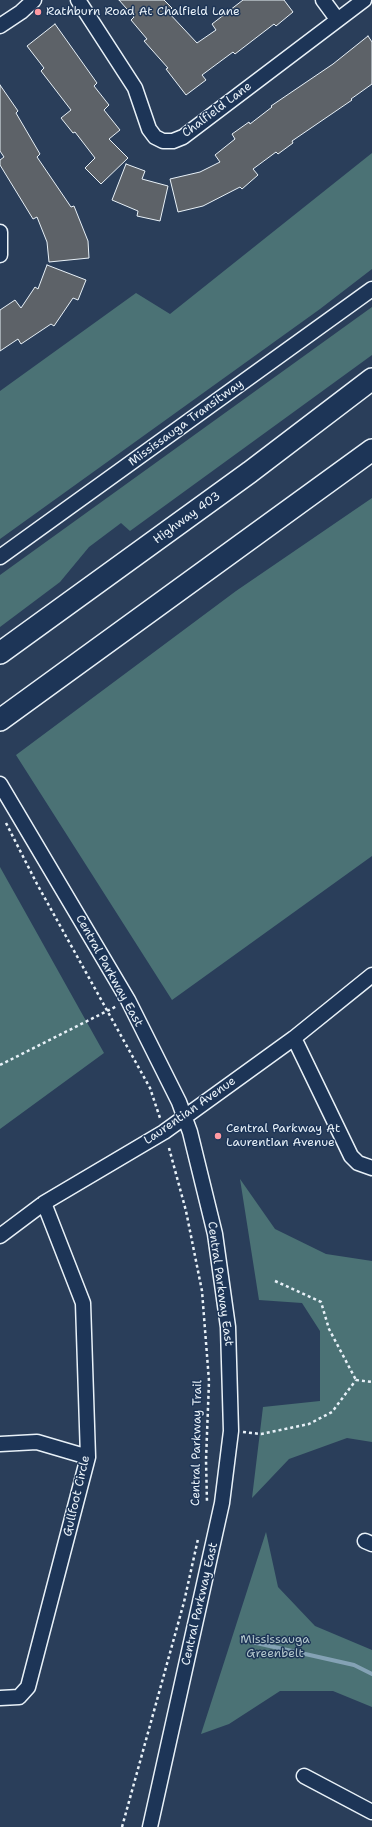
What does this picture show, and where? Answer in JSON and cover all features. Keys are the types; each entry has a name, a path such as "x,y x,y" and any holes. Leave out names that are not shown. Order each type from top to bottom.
{"highway":[{"name":"Highway 403","path":"0,653 250,472 372,379"},
{"path":"0,720 372,450"}],"street":[{"path":"0,26 34,0"},
{"name":"Chalfield Lane","path":"78,0 135,88 148,129 155,137 164,141 173,141 183,137 364,0"},
{"path":"322,0 337,19"},
{"path":"0,232 0,255"},
{"name":"Mississauga Transitway","path":"0,557 372,289"},
{"name":"Central Parkway East","path":"0,784 128,1000 179,1102 190,1132 215,1234 228,1327 231,1431 222,1503 150,1827"},
{"name":"Laurentian Avenue","path":"0,1236 44,1203 164,1132 184,1116 294,1038 372,975"},
{"path":"294,1038 351,1156 358,1163 372,1168"},
{"name":"Gullfoot Circle","path":"0,1698 19,1697 28,1687 88,1457 82,1303 44,1203"},
{"path":"0,1444 37,1442 88,1457"},
{"path":"304,1776 372,1812"}],"path":[{"path":"3,818 37,884 150,1088 160,1118"},
{"path":"0,1065 128,1000"},
{"name":"Central Parkway Trail","path":"169,1148 186,1211 202,1291 208,1381 206,1460 207,1502 205,1510"},
{"path":"274,1281 321,1302 329,1329 356,1380"},
{"path":"231,1431 261,1434 309,1424 332,1412 356,1380"},
{"path":"356,1380 372,1382"},
{"path":"122,1827 184,1602 200,1533"}],"green space":[{"path":"372,153 372,269 320,309 0,539 0,391 136,293 170,314"},
{"path":"372,307 372,355 130,531 121,523 89,547 60,582 0,627 0,575"},
{"path":"372,498 372,856 172,1000 16,755 236,591"},
{"path":"0,867 104,1053 0,1129"},
{"path":"240,1179 275,1229 326,1254 372,1261 372,1442 347,1438 289,1459 252,1498 263,1407 320,1401 320,1331 302,1303 259,1300"},
{"name":"Mississauga Greenbelt","path":"266,1532 278,1587 315,1626 372,1650 372,1707 333,1691 280,1691 229,1724 201,1734"}],"building":[{"path":"119,0 164,0 172,8 168,12 197,43 216,30 212,24 243,0 284,0 293,12 276,26 274,24 235,54 233,52 202,75 206,80 186,95 166,69 168,68 144,41 147,39 131,20 134,17"},
{"path":"55,24 97,83 94,86 109,105 104,110 120,130 109,139 128,158 101,184 85,168 95,158 75,132 73,133 61,118 71,110 41,71 44,68 27,46"},
{"path":"368,36 372,42 372,84 351,99 352,100 292,141 293,143 278,154 276,152 253,169 258,175 242,189 240,187 203,206 178,212 170,179 200,172 220,162 215,155 235,139 232,134 249,122 250,124 272,107 271,106 333,64"},
{"path":"0,85 18,111 16,113 40,154 37,157 71,207 74,206 88,241 89,258 49,262 47,242 37,217 33,219 0,165 0,160 4,157 0,151"},
{"path":"126,164 145,171 142,179 168,186 160,221 137,216 138,211 112,200"},
{"path":"47,265 86,280 78,300 73,298 54,326 51,324 21,344 18,339 0,351 0,310 15,300 21,308 35,287 38,289"}],"waterway":[{"path":"252,1642 354,1665 372,1674"}],"place":[{"name":"Rathburn Road At Chalfield Lane","path":"38,12"},
{"name":"Central Parkway At Laurentian Avenue","path":"218,1136"}]}
